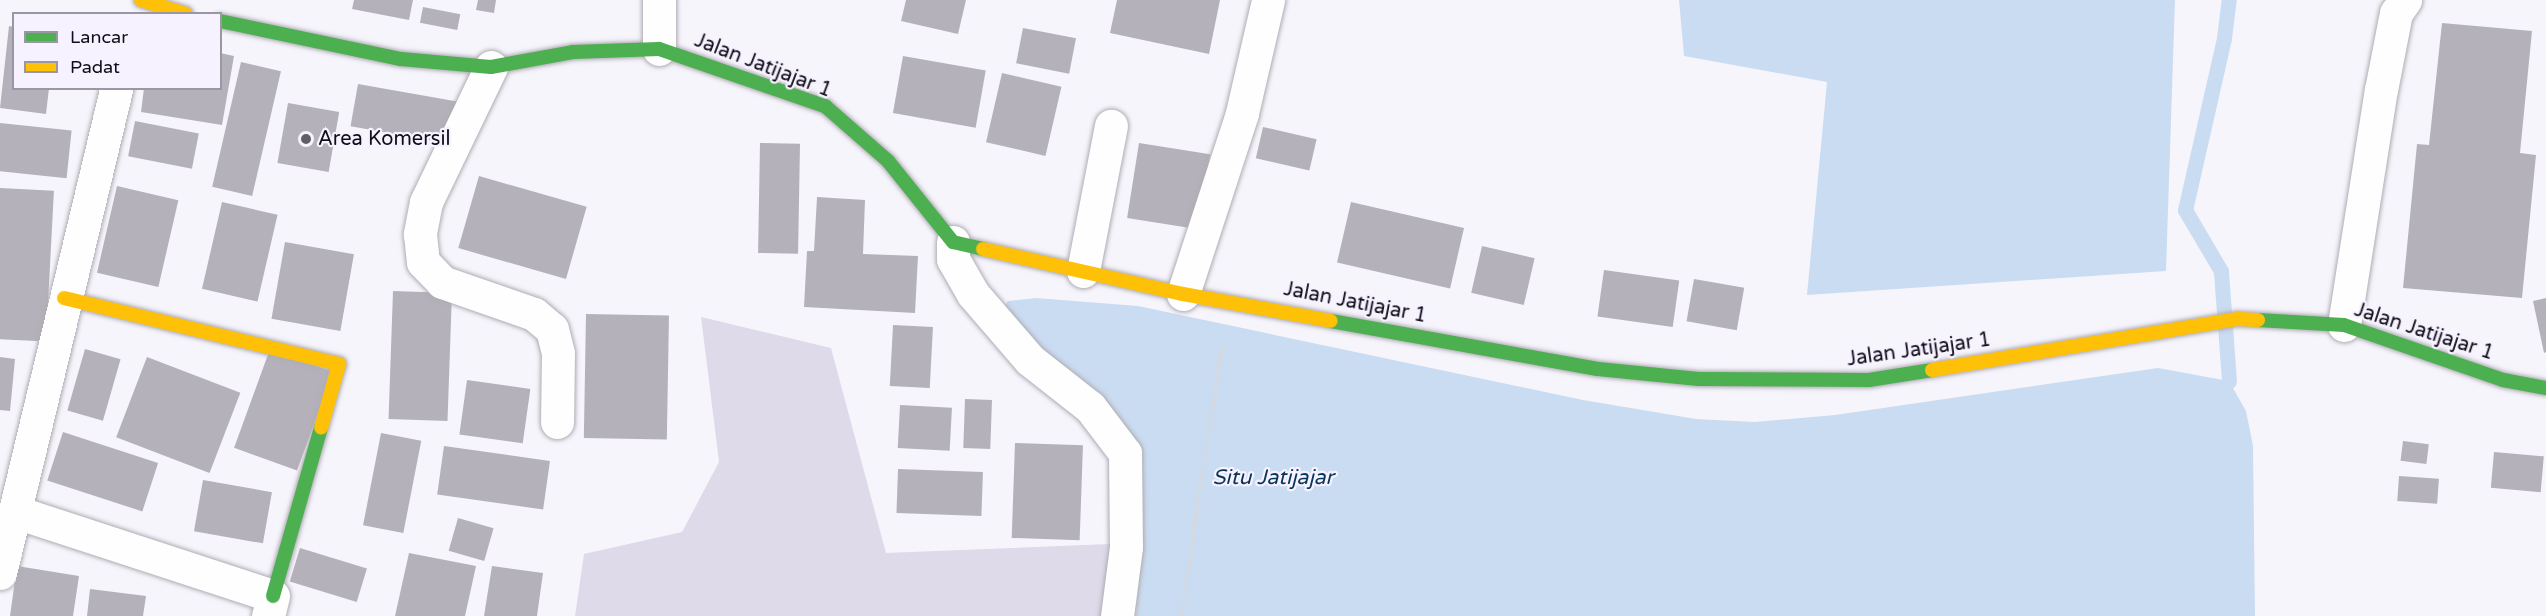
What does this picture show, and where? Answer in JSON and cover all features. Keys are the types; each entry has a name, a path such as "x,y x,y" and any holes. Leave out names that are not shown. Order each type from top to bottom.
{"street":[{"path":"140,0 179,12"},
{"path":"659,0 659,49"},
{"path":"1183,294 1242,113 1268,0"},
{"path":"2344,325 2381,90 2396,13 2405,0"},
{"name":"Jalan Jatijajar 1","path":"222,21 401,59 491,67 573,52 659,49 825,106 888,162 953,242 1183,294 1228,300 1598,369 1699,379 1869,380 2238,319 2344,325 2504,380 2546,388"},
{"path":"491,67 426,202 420,234 423,262 442,282 534,314 552,329 558,352 557,422"},
{"path":"0,573 116,90"},
{"path":"1083,271 1111,126"},
{"path":"953,242 952,259 973,294 1030,360 1090,407 1125,453 1126,547 1117,616"},
{"path":"16,512 271,606 339,364 64,298"}],"path":[{"path":"1181,616 1228,300"}],"shaded area":[{"path":"701,317 831,348 886,553 1135,543 1137,616 575,616 584,554 682,532 719,462"}],"water":[{"path":"1679,0 2175,0 2166,271 1807,295 1827,82 1684,56"},
{"name":"Situ Jatijajar","path":"1036,298 1138,306 1583,400 1696,419 1755,422 1835,415 2158,368 2229,381 2246,411 2253,446 2255,616 1137,616 1136,491 1003,308 1008,301"}],"building":[{"path":"354,0 413,0 409,20 352,9"},
{"path":"478,0 496,0 494,13 476,10"},
{"path":"906,0 966,0 958,34 901,21"},
{"path":"1117,0 1220,0 1209,54 1110,33"},
{"path":"423,7 460,14 457,30 420,23"},
{"path":"2442,23 2532,31 2520,153 2536,155 2522,298 2403,288 2417,144 2429,145"},
{"path":"9,26 12,27 12,90 49,90 46,114 0,108"},
{"path":"1023,28 1076,38 1069,74 1016,63"},
{"path":"222,53 234,56 222,125 141,112 144,90 222,90"},
{"path":"903,56 986,71 976,128 893,113"},
{"path":"241,62 281,71 252,196 212,187"},
{"path":"1002,73 1061,87 1045,156 986,142"},
{"path":"358,84 461,102 454,145 351,126"},
{"path":"288,103 339,112 329,172 277,163"},
{"path":"135,121 199,133 192,169 128,156"},
{"path":"0,123 72,131 67,178 0,171"},
{"path":"1263,127 1317,139 1309,171 1256,158"},
{"path":"760,143 800,144 798,254 758,253"},
{"path":"1139,143 1210,154 1198,229 1127,218"},
{"path":"479,176 587,207 566,279 458,248"},
{"path":"117,186 178,200 158,287 97,273"},
{"path":"0,188 54,191 46,342 0,339"},
{"path":"817,197 865,200 863,254 918,256 915,313 804,307 807,251 814,251"},
{"path":"222,202 278,215 258,302 202,289"},
{"path":"1351,202 1464,228 1450,289 1337,262"},
{"path":"285,242 354,254 340,331 271,319"},
{"path":"1482,246 1535,258 1524,305 1471,293"},
{"path":"1604,270 1679,281 1673,327 1597,317"},
{"path":"1694,279 1744,288 1737,330 1687,321"},
{"path":"393,291 452,293 447,421 389,419"},
{"path":"2546,298 2546,352 2544,353 2533,301"},
{"path":"586,314 669,315 667,439 584,438"},
{"path":"893,325 933,327 930,388 890,386"},
{"path":"85,349 121,359 103,421 67,411"},
{"path":"270,349 333,372 297,471 234,448"},
{"path":"0,357 15,359 10,411 0,410"},
{"path":"147,357 240,393 210,473 116,437"},
{"path":"467,380 530,389 523,443 459,434"},
{"path":"965,399 992,400 990,449 963,448"},
{"path":"900,405 952,408 950,451 898,448"},
{"path":"63,432 158,463 142,511 47,481"},
{"path":"381,433 421,441 403,533 363,525"},
{"path":"2403,441 2429,444 2426,464 2401,461"},
{"path":"1015,443 1083,445 1080,540 1012,538"},
{"path":"444,446 550,461 543,509 437,495"},
{"path":"2494,452 2544,456 2541,492 2491,488"},
{"path":"898,469 983,472 981,516 896,513"},
{"path":"2399,476 2439,479 2437,504 2397,501"},
{"path":"203,480 272,492 263,543 194,531"},
{"path":"458,518 494,528 484,561 449,551"},
{"path":"300,548 367,568 357,602 290,581"},
{"path":"409,553 476,566 465,616 395,616"},
{"path":"17,566 79,576 73,616 10,616"},
{"path":"492,566 543,573 537,616 484,616"},
{"path":"90,589 146,596 143,616 87,616"}],"waterway":[{"path":"2229,0 2224,38 2185,210 2221,271 2229,381"}],"traffic: fast":[{"path":"222,21 401,59 491,67 573,52 659,49 825,106 888,161 953,242 983,249"},
{"path":"2258,320 2344,325 2503,380 2546,388"},
{"path":"1331,321 1598,369 1699,379 1869,380 1932,370"},
{"path":"273,596 321,428"}],"traffic: slow":[{"path":"141,0 180,12"},
{"path":"983,249 1183,294 1331,321"},
{"path":"64,298 339,364 321,428"},
{"path":"1932,370 2238,319 2258,320"}],"place":[{"name":"Area Komersil","path":"306,139"}]}
